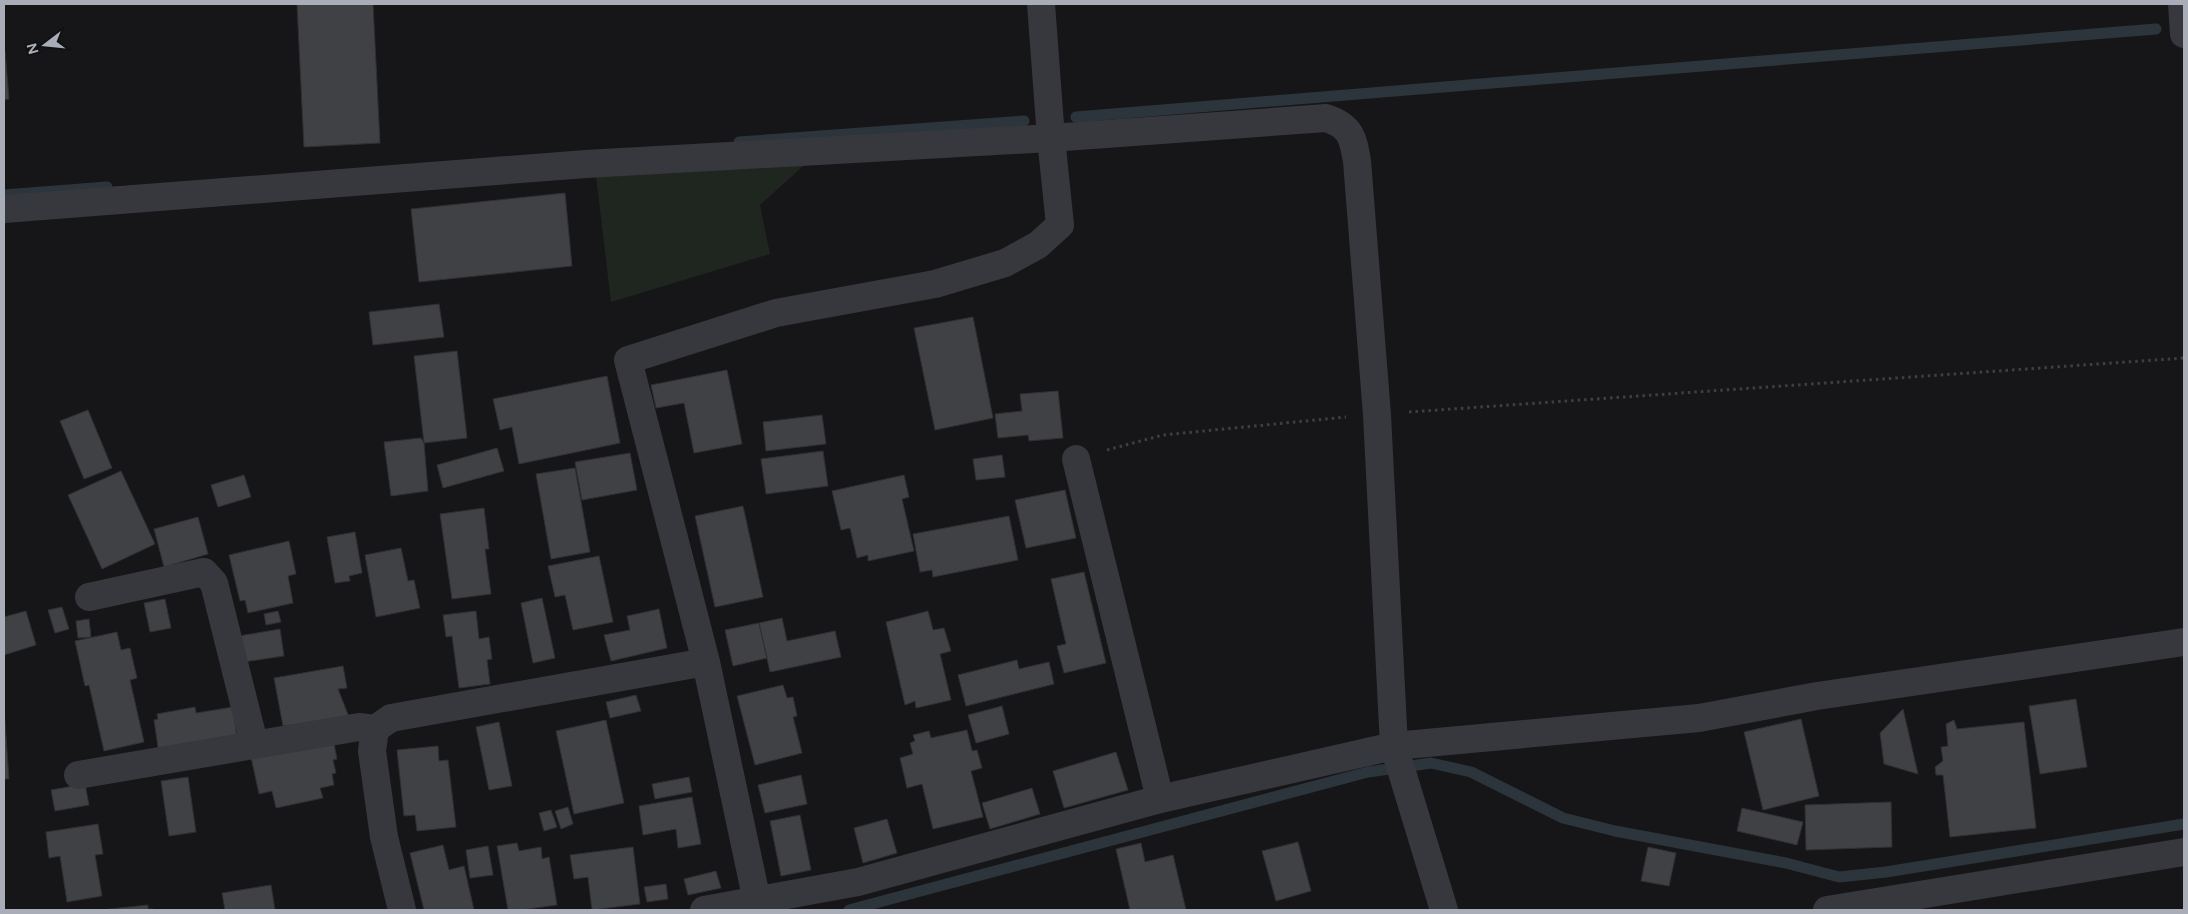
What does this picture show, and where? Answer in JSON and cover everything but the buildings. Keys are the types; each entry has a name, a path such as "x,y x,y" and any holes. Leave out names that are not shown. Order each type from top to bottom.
{"street":[{"path":"757,901 706,662 628,360 776,313 935,284 1005,263 1038,245 1060,225 1051,138 1041,4"},
{"path":"2182,4 2184,34"},
{"path":"4,209 586,164 1051,138 1326,118 1340,122 1353,139 1357,161 1377,414 1394,746 1444,910"},
{"path":"1076,459 1160,799"},
{"path":"90,597 204,572 214,583 254,743"},
{"path":"704,910 858,882 1160,799 1394,746 1699,718 1817,696 2184,642"},
{"path":"78,775 254,743 359,727 375,729 391,718 706,662"},
{"path":"375,729 372,751 384,837 402,910"},
{"path":"1827,910 2184,852"}],"path":[{"path":"1076,459 1163,435 1377,414 2184,358"}],"shaded area":[{"path":"811,159 760,205 770,254 611,302 596,176"}],"waterway":[{"path":"1076,117 2156,29"},
{"path":"739,142 1024,121"},
{"path":"4,195 107,187"},
{"path":"849,910 1368,772 1431,763 1471,772 1563,818 1615,831 1786,863 1839,877 1886,872 2184,824"}]}
